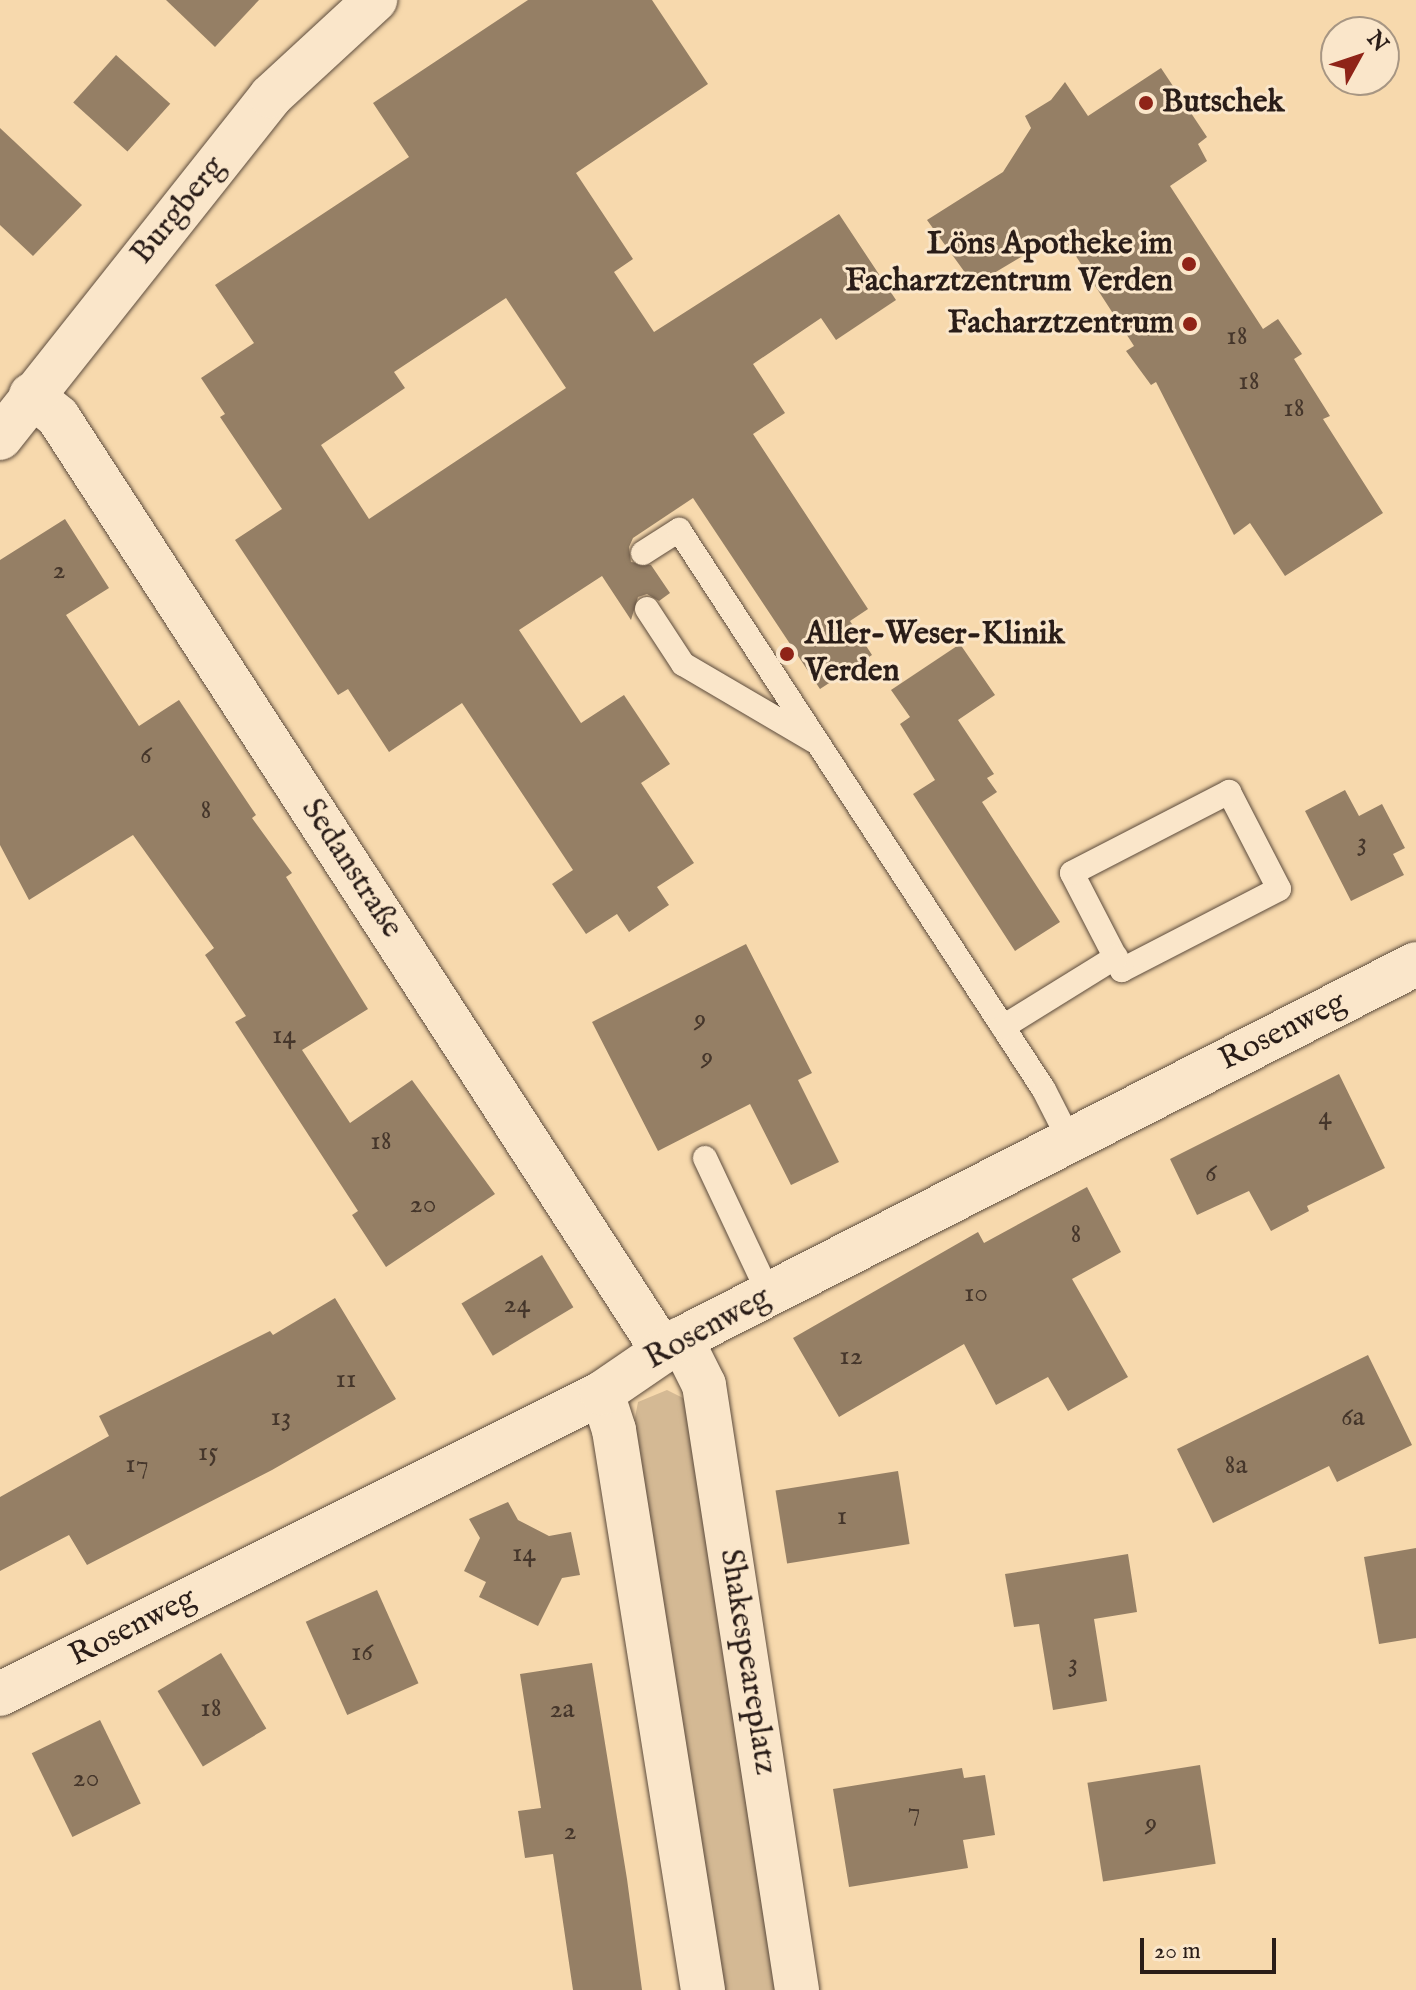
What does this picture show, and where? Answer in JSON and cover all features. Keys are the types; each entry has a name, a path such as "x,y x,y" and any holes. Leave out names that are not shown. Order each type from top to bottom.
{"street":[{"name":"Burgberg","path":"0,438 31,395 271,96 369,2"},
{"name":"Sedanstraße","path":"31,395 58,417 672,1345"},
{"name":"Rosenweg","path":"0,1694 602,1393 672,1345 1416,964"},
{"name":"Shakespeareplatz","path":"672,1345 704,1385 797,1990"},
{"path":"602,1393 614,1430 703,1990"}],"lane":[{"path":"643,553 679,530 1003,1027 1070,1141"},
{"path":"647,609 683,664 817,743"},
{"path":"1229,792 1279,889 1122,970 1116,957 1072,873 1229,792"},
{"path":"1003,1027 1116,957"},
{"path":"705,1158 769,1294"}],"shaded area":[{"path":"667,1390 683,1398 693,1413 784,1990 721,1990 633,1428 638,1402"}],"building":[{"path":"166,0 259,0 215,47"},
{"path":"528,0 652,0 708,84 576,173 633,259 614,272 654,332 839,214 896,300 836,340 821,318 753,364 785,413 753,434 868,609 850,621 872,655 820,689 693,498 633,538 629,547 631,562 651,565 670,593 659,601 647,594 638,597 631,620 602,576 519,630 581,723 624,695 670,764 641,783 694,863 657,887 669,905 629,932 617,914 586,934 552,884 573,870 462,703 389,752 348,689 338,695 235,540 282,509 220,417 225,414 201,378 254,343 215,285 409,157 373,103","holes":["506,298 566,388 369,519 321,445 405,388 394,372"]},
{"path":"116,55 170,104 127,151 73,103"},
{"name":"Facharztzentrum","path":"1161,68 1207,137 1198,144 1207,161 1170,186 1263,329 1278,319 1302,354 1294,359 1330,416 1323,419 1383,513 1285,576 1250,523 1234,535 1156,382 1151,385 1126,351 1134,346 1061,233 974,285 927,220 1003,172 1031,128 1025,116 1051,100 1065,82 1088,116"},
{"path":"0,128 82,205 33,256 0,225"},
{"path":"65,519 109,588 66,615 139,726 179,700 256,815 252,818 292,873 286,877 368,1009 302,1050 350,1123 412,1080 495,1194 386,1267 352,1215 358,1211 235,1022 246,1016 205,955 214,948 133,835 29,900 0,845 0,560"},
{"path":"960,644 995,695 958,720 994,774 987,778 997,792 982,802 1060,922 1015,951 913,794 935,780 900,724 910,717 891,690"},
{"path":"1345,790 1359,816 1382,804 1405,848 1393,854 1404,875 1351,901 1305,811"},
{"path":"746,944 812,1073 798,1080 839,1162 791,1185 750,1104 658,1151 592,1022"},
{"path":"1339,1074 1385,1168 1307,1206 1309,1211 1271,1231 1249,1191 1197,1215 1170,1159"},
{"path":"1087,1187 1121,1252 1072,1279 1128,1377 1068,1411 1048,1377 996,1405 964,1344 839,1417 793,1338 978,1232 984,1243"},
{"path":"542,1255 573,1307 493,1356 461,1303"},
{"path":"335,1298 396,1399 272,1470 87,1565 69,1535 0,1571 0,1497 109,1436 99,1416 270,1331 273,1335"},
{"path":"1368,1355 1412,1445 1337,1482 1329,1466 1213,1523 1177,1449"},
{"path":"898,1471 910,1544 787,1563 776,1490"},
{"path":"508,1502 518,1520 549,1536 571,1532 580,1575 562,1578 538,1626 479,1597 486,1582 464,1571 480,1538 469,1519"},
{"path":"1416,1548 1416,1638 1379,1644 1364,1557"},
{"path":"1128,1554 1137,1612 1094,1619 1107,1701 1053,1710 1039,1624 1014,1627 1005,1574"},
{"path":"377,1590 418,1683 347,1715 306,1622"},
{"path":"221,1653 266,1728 203,1767 158,1691"},
{"path":"592,1663 642,1990 573,1990 553,1854 525,1858 518,1811 541,1808 520,1674"},
{"path":"100,1720 141,1804 72,1837 32,1753"},
{"path":"1200,1765 1216,1864 1103,1882 1087,1783"},
{"path":"962,1768 964,1778 985,1775 995,1835 963,1840 968,1868 849,1887 833,1789"}],"place":[{"name":"Butschek","path":"1146,103"},
{"name":"Löns Apotheke im Facharztzentrum Verden","path":"1189,264"},
{"name":"Facharztzentrum","path":"1190,324"},
{"name":"Aller-Weser-Klinik Verden","path":"787,654"}]}
